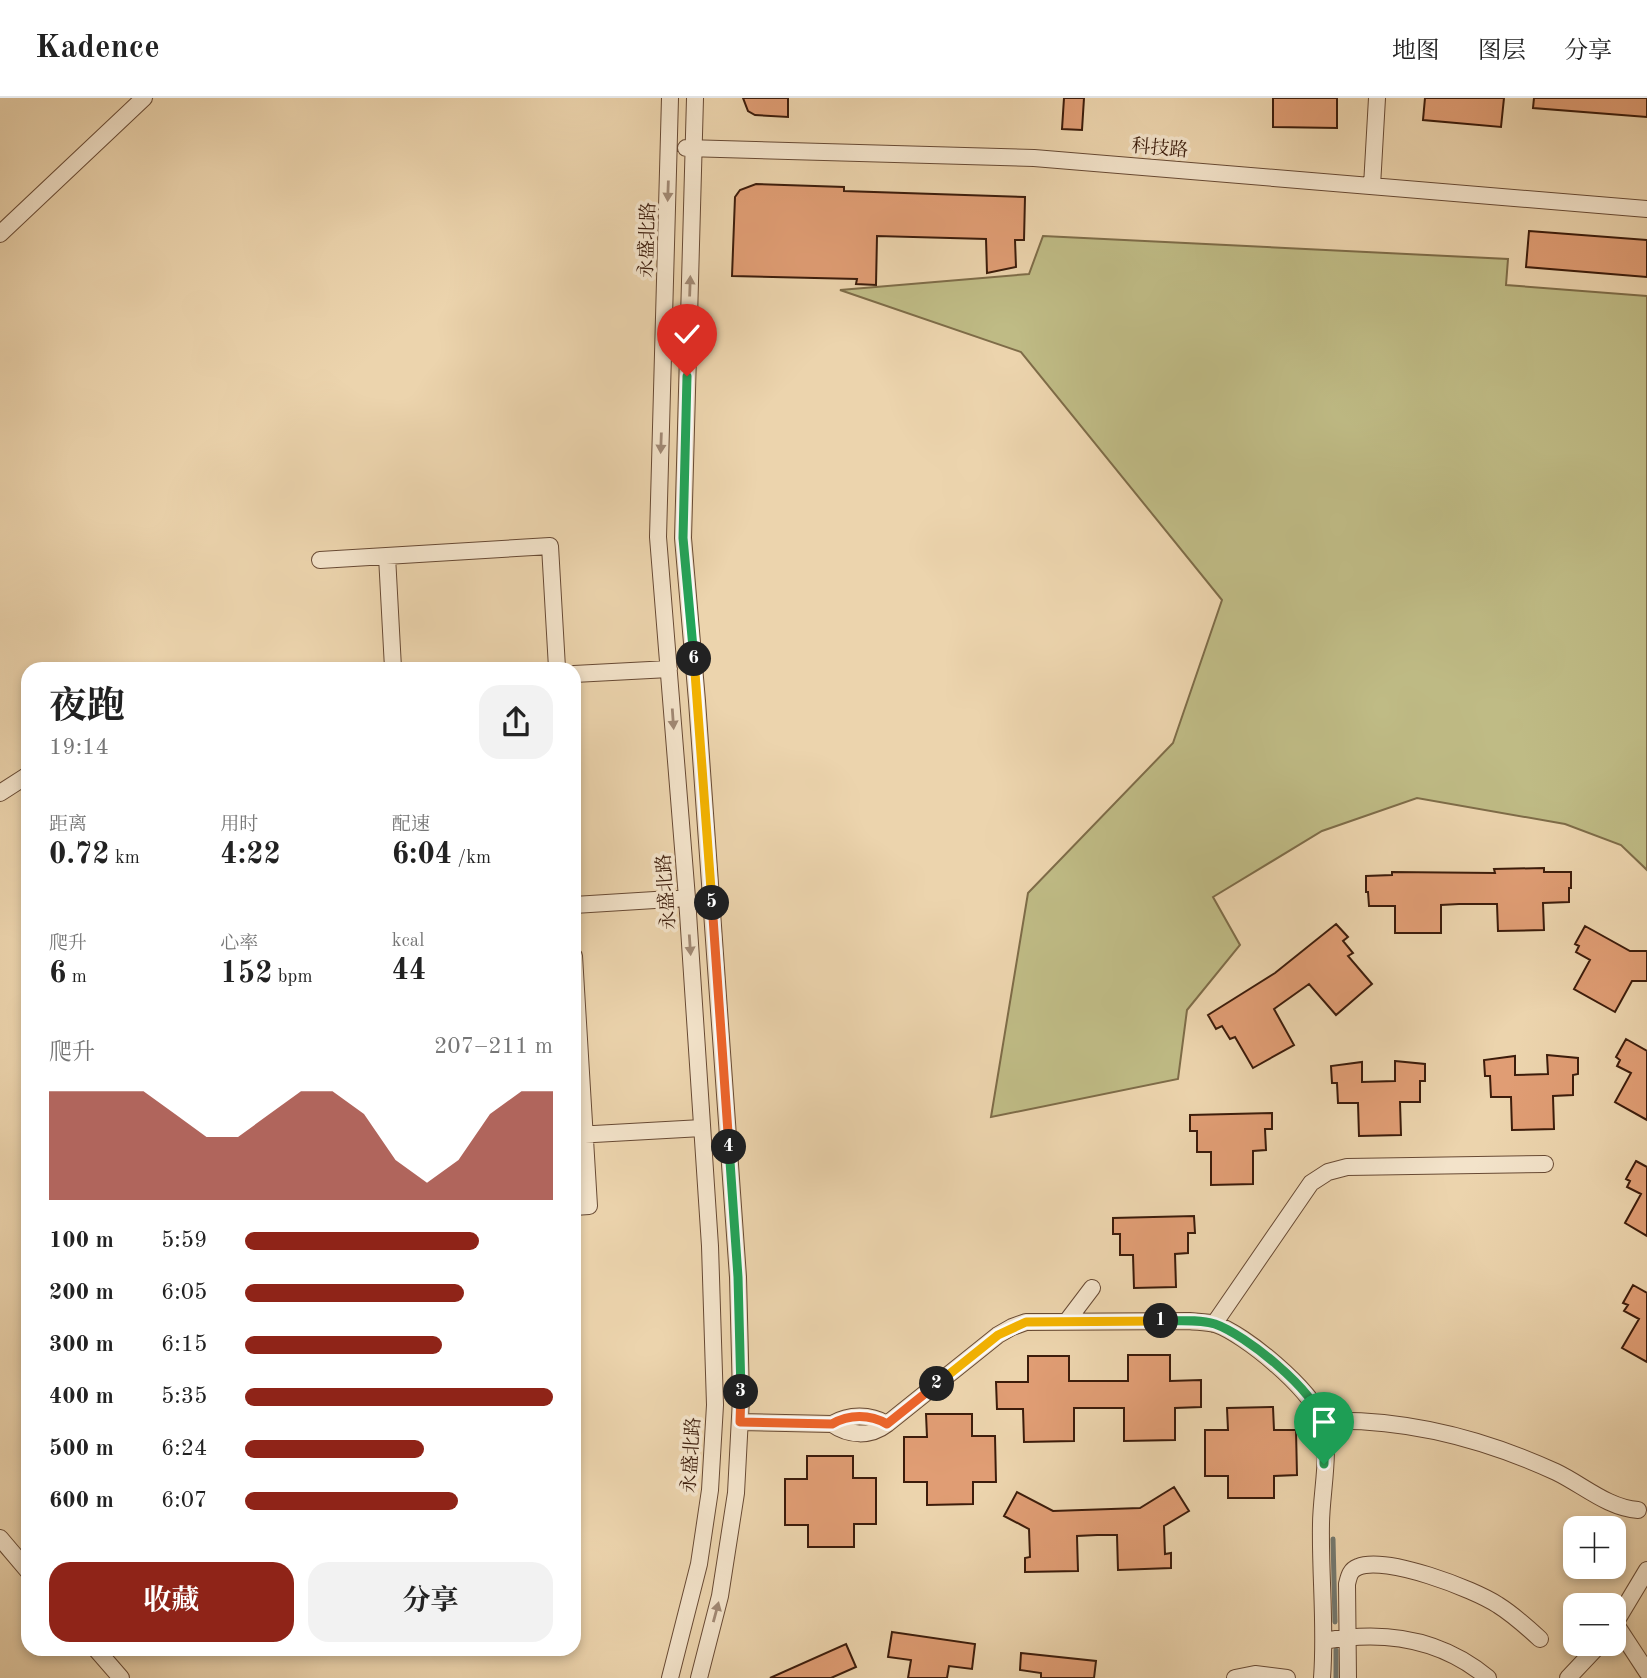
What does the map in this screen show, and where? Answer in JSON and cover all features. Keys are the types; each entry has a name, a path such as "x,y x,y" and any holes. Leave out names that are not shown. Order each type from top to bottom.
{"street":[{"path":"0,234 144,98"},
{"name":"永盛北路","path":"670,98 658,537 687,898 714,1323 715,1405 710,1490 699,1564 670,1678"},
{"path":"695,98 683,538 737,1264 740,1422 736,1493 720,1596 699,1678"},
{"path":"1372,186 1377,98"},
{"name":"科技路","path":"669,148 1034,158 1647,209"},
{"path":"320,560 550,546 557,662"},
{"path":"387,556 393,662"},
{"path":"581,674 669,669"},
{"path":"0,793 21,780"},
{"path":"581,905 687,898"},
{"path":"581,1135 702,1128"},
{"path":"581,1149 589,1206 581,1207"},
{"path":"1214,1324 1311,1183 1328,1172 1347,1167 1545,1164"},
{"path":"1067,1321 1092,1288"},
{"path":"740,1422 832,1424 844,1417 876,1418 887,1424 1005,1331 1026,1322 1214,1324 1236,1334 1303,1389 1315,1404 1322,1421 1322,1678"},
{"path":"1322,1421 1349,1420 1407,1425 1483,1443 1557,1473 1614,1505 1638,1510"},
{"path":"0,1538 21,1563"},
{"path":"1348,1678 1350,1636 1347,1584 1350,1573 1366,1565 1399,1568 1463,1586 1497,1604 1540,1639"},
{"path":"1626,1604 1647,1570"},
{"path":"1324,1641 1377,1635 1429,1644 1454,1655 1488,1678"},
{"path":"1626,1641 1647,1672"},
{"path":"102,1656 121,1678"},
{"path":"1568,1678 1589,1656"},
{"path":"1235,1678 1255,1674 1287,1678"}],"shaded area":[{"path":"1043,236 1508,259 1506,285 1647,296 1647,870 1621,845 1565,824 1417,798 1322,831 1213,897 1240,945 1187,1010 1178,1079 991,1117 1028,893 1173,743 1222,600 1021,352 840,290 1029,274"}],"building":[{"path":"743,98 788,98 788,117 755,115 748,111"},
{"path":"1064,98 1084,98 1082,130 1062,129"},
{"path":"1273,98 1337,98 1337,128 1273,127"},
{"path":"1425,98 1504,98 1501,127 1423,120"},
{"path":"1534,98 1647,98 1647,117 1533,108"},
{"path":"756,184 844,187 844,191 1025,197 1024,240 1015,240 1016,267 987,273 986,239 877,236 876,285 856,284 857,279 732,276 735,197 740,190"},
{"path":"1529,231 1647,240 1647,277 1526,267"},
{"path":"1544,868 1544,872 1571,872 1571,888 1569,902 1543,903 1544,930 1498,931 1497,904 1459,904 1441,905 1441,933 1395,933 1395,906 1369,906 1366,892 1366,876 1392,875 1392,872 1495,873 1494,869"},
{"path":"1336,924 1348,937 1343,941 1353,953 1348,956 1372,984 1336,1015 1309,984 1274,1009 1294,1045 1253,1068 1235,1037 1230,1039 1222,1026 1216,1029 1208,1015 1275,973"},
{"path":"1585,926 1630,951 1647,951 1647,981 1632,981 1615,1012 1574,989 1590,960 1576,952 1579,946 1575,944"},
{"path":"1626,1039 1647,1051 1647,1120 1615,1102 1631,1073 1617,1066 1620,1060 1616,1057"},
{"path":"1547,1055 1578,1058 1578,1074 1573,1075 1573,1095 1553,1096 1554,1129 1512,1130 1511,1097 1491,1097 1490,1076 1485,1076 1484,1060 1515,1056 1515,1075 1548,1074"},
{"path":"1395,1061 1425,1064 1425,1081 1420,1081 1420,1102 1400,1102 1401,1135 1359,1136 1358,1103 1338,1103 1337,1083 1332,1083 1331,1066 1362,1062 1362,1082 1395,1081"},
{"path":"1272,1113 1272,1129 1265,1129 1266,1150 1253,1151 1253,1184 1211,1185 1211,1152 1197,1152 1197,1131 1190,1131 1190,1115"},
{"path":"1636,1161 1647,1167 1647,1236 1625,1223 1641,1194 1627,1187 1630,1181 1626,1179"},
{"path":"1194,1216 1195,1233 1188,1233 1188,1253 1175,1254 1176,1287 1134,1288 1133,1255 1120,1255 1120,1234 1113,1234 1113,1218"},
{"path":"1633,1285 1647,1293 1647,1362 1622,1348 1639,1319 1624,1311 1628,1305 1623,1303"},
{"path":"1128,1355 1170,1355 1170,1381 1201,1380 1201,1407 1175,1408 1175,1440 1124,1441 1124,1408 1074,1408 1074,1441 1024,1442 1023,1409 997,1409 996,1382 1028,1382 1028,1356 1069,1356 1069,1381 1128,1381"},
{"path":"1273,1407 1274,1430 1296,1430 1297,1475 1274,1476 1274,1498 1228,1498 1228,1476 1205,1476 1205,1430 1228,1430 1227,1408"},
{"path":"926,1414 972,1414 972,1436 995,1436 996,1482 973,1482 973,1504 927,1505 927,1482 904,1482 904,1437 927,1437"},
{"path":"807,1456 853,1456 853,1478 876,1478 876,1524 854,1524 854,1547 808,1547 808,1525 785,1525 785,1479 807,1479"},
{"path":"1174,1487 1189,1511 1164,1526 1165,1554 1171,1553 1171,1568 1118,1570 1117,1535 1097,1535 1077,1536 1078,1571 1025,1572 1025,1558 1030,1557 1029,1529 1004,1516 1017,1492 1053,1511 1140,1508"},
{"path":"892,1632 975,1644 972,1669 949,1666 947,1678 908,1678 911,1660 888,1657"},
{"path":"846,1644 856,1667 831,1678 770,1678"},
{"path":"1021,1653 1096,1661 1094,1678 1041,1678 1041,1673 1020,1670"}],"waterway":[{"path":"1333,1539 1335,1622"},
{"path":"1336,1650 1336,1678"}],"route":[{"path":"687,376 683,538 738,1277 740,1422 832,1424 844,1417 876,1418 887,1424 998,1335 1026,1322 1189,1321 1214,1324 1236,1334 1303,1389 1315,1404 1322,1421 1324,1464"}]}
